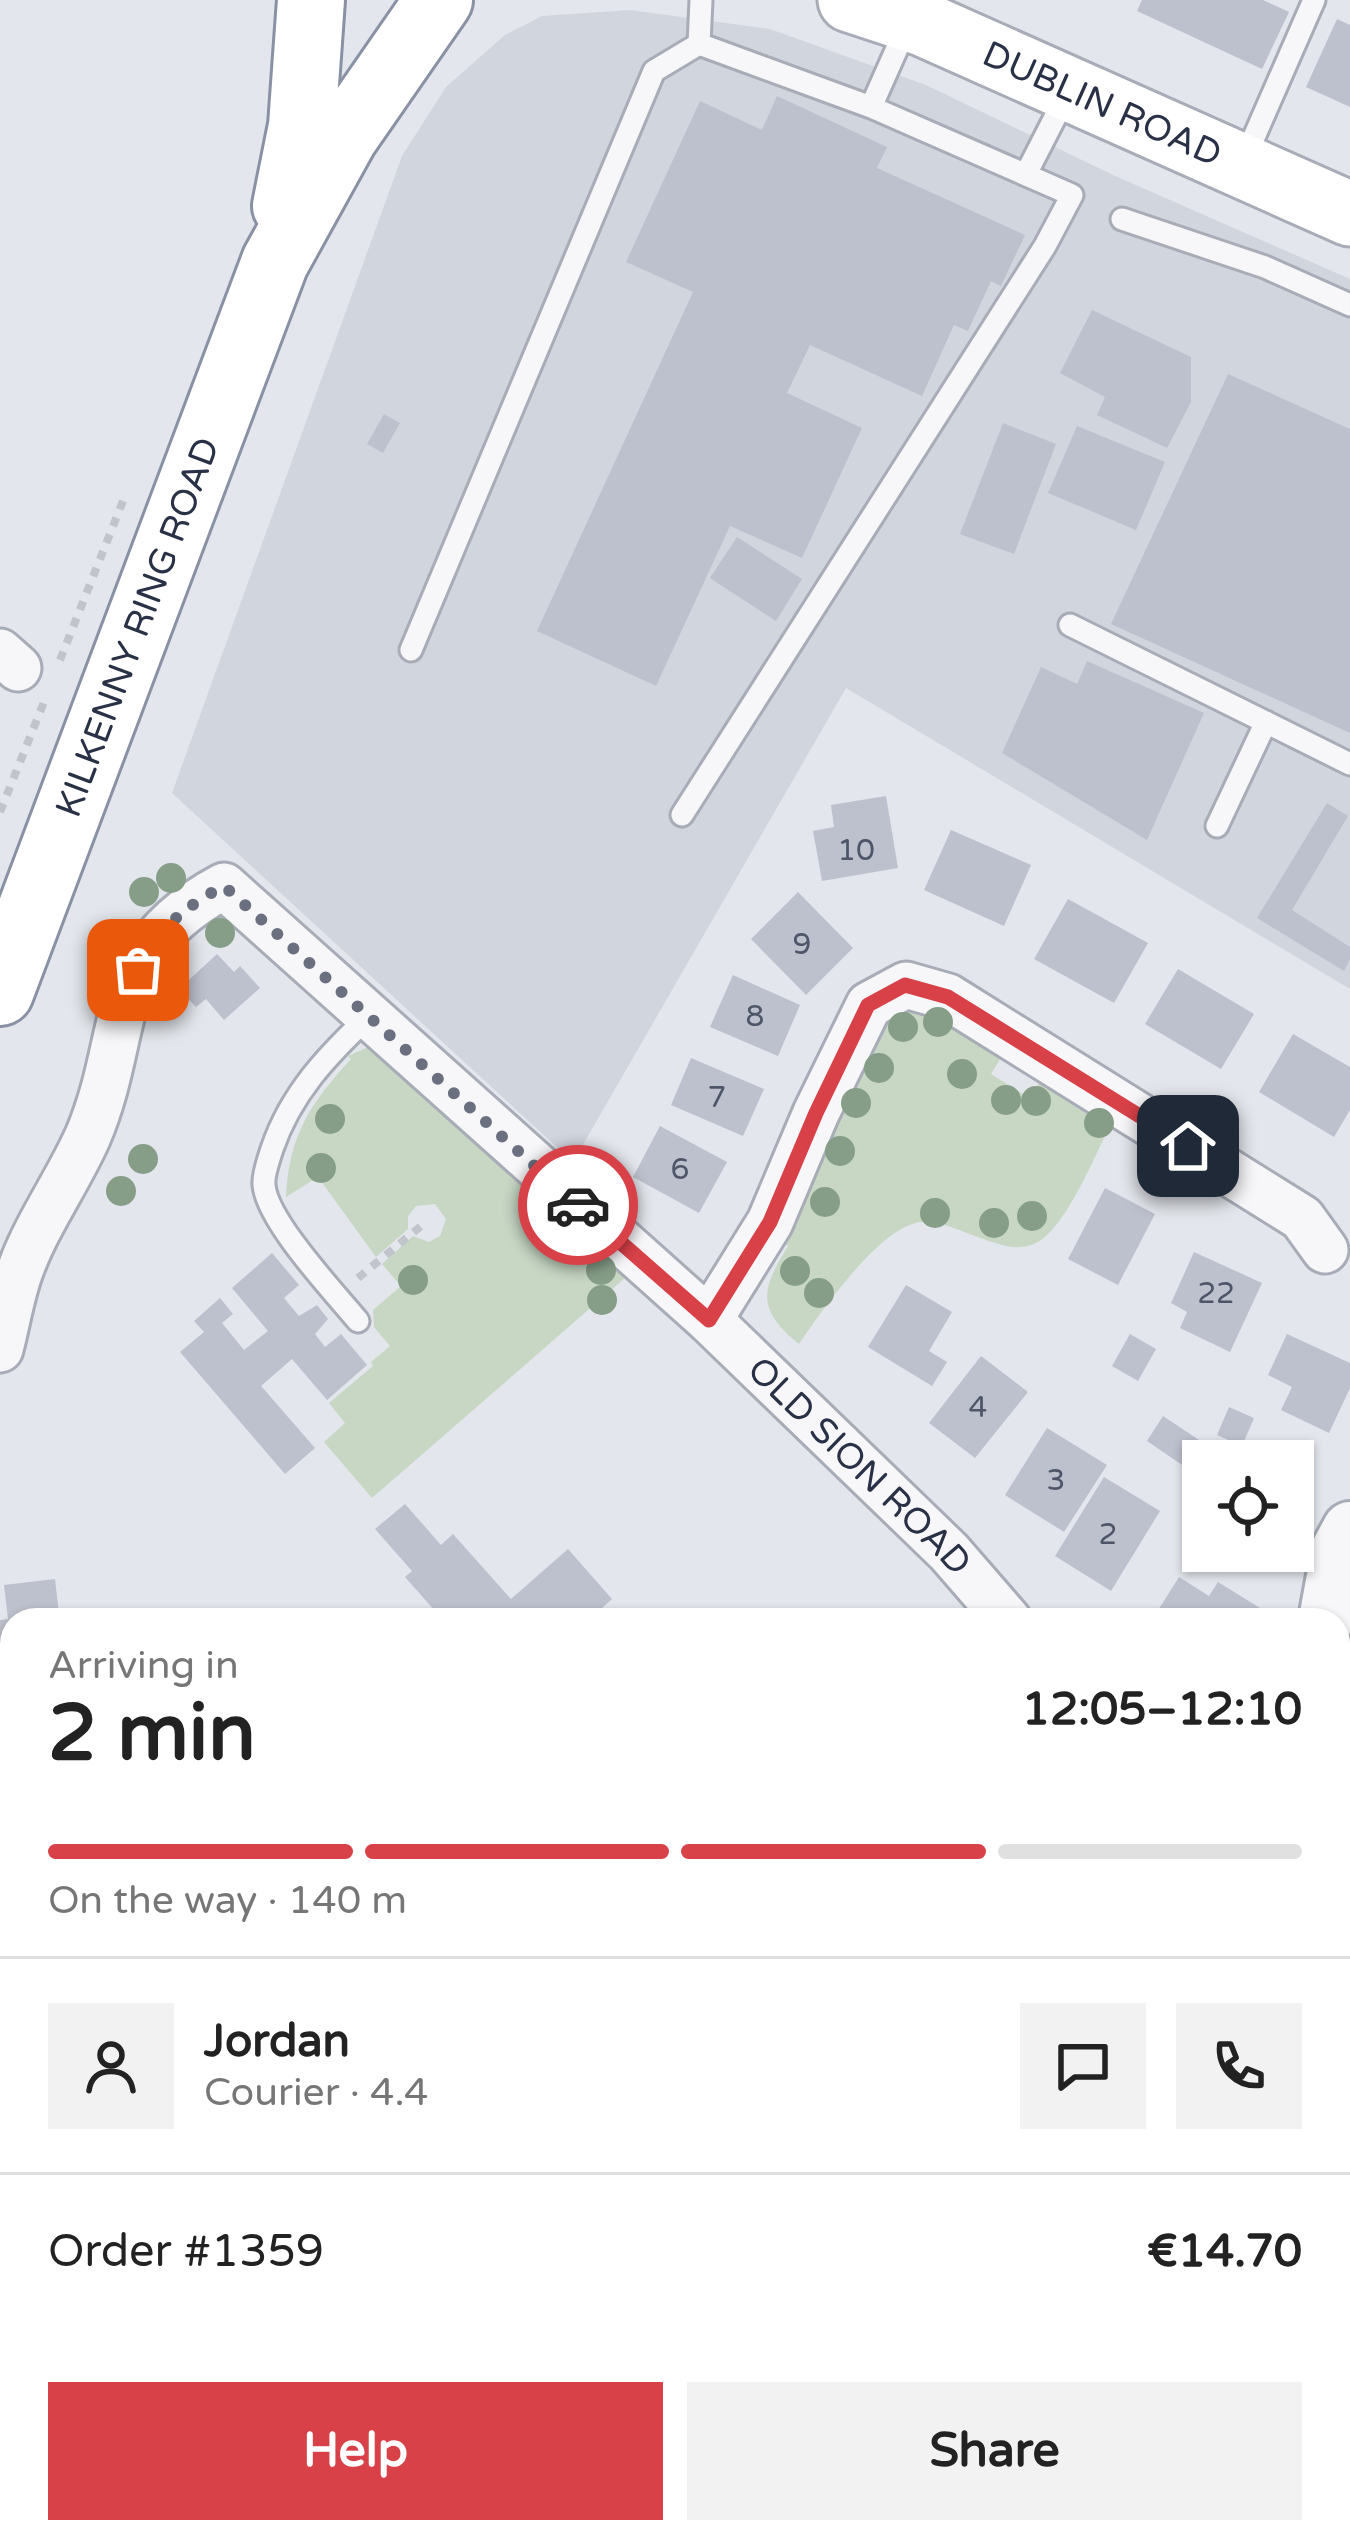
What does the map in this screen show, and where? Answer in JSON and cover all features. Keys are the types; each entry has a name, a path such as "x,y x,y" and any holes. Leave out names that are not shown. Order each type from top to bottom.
{"highway":[{"name":"KILKENNY RING ROAD","path":"274,262 302,126 310,0"},
{"name":"KILKENNY RING ROAD","path":"0,992 274,262 344,137 439,0"}],"main road":[{"name":"DUBLIN ROAD","path":"850,0 922,15 1070,88 1350,214"}],"street":[{"name":"OLD SION ROAD","path":"0,1349 20,1269 89,1132 127,994 149,947 190,904 224,886 709,1320 949,1552 998,1608"},
{"path":"709,1320 770,1222 868,1005 905,985 948,997 1302,1217 1324,1250"},
{"path":"1328,1608 1339,1549 1350,1529"}],"lane":[{"path":"699,44 701,0"},
{"path":"1242,166 1314,0"},
{"path":"871,107 922,15"},
{"path":"682,815 1045,246 1072,195 871,107 699,44"},
{"path":"411,650 654,71 699,44"},
{"path":"1027,172 1070,88"},
{"path":"1122,220 1265,267 1350,305"},
{"path":"1070,625 1350,764"},
{"path":"1217,826 1267,722"},
{"path":"358,1321 308,1261 271,1206 264,1184 285,1115 317,1065 369,1016"}],"path":[{"path":"0,812 30,671 131,482"},
{"path":"379,1260 426,1222"}],"shaded area":[{"path":"630,10 770,29 926,85 1113,175 1350,279 1350,989 846,688 573,1162 172,793 402,156 446,87 505,35 542,16"}],"green space":[{"path":"925,1003 1005,1051 991,1074 1029,1098 1044,1076 1113,1119 1070,1206 1036,1243 1009,1247 928,1222 905,1227 853,1272 799,1344 775,1320 767,1298 772,1275 788,1246 778,1239 888,1013"},
{"path":"373,1045 626,1277 372,1498 324,1442 345,1423 329,1403 390,1346 374,1327 373,1310 401,1286 382,1264 413,1236 429,1242 440,1236 446,1219 435,1204 416,1206 408,1216 408,1229 376,1257 318,1177 286,1197 292,1156 304,1122 351,1059 348,1056"}],"building":[{"path":"1142,0 1263,0 1289,12 1262,69 1137,11"},
{"path":"1337,19 1350,25 1350,107 1306,87"},
{"path":"777,96 887,147 877,168 1025,235 1001,286 991,281 968,331 954,325 922,396 810,345 787,393 862,428 802,558 730,526 656,686 537,631 693,292 626,262 700,101 762,130"},
{"path":"1092,310 1191,357 1191,402 1167,448 1097,415 1105,397 1060,373"},
{"path":"1228,374 1350,429 1350,733 1111,624"},
{"path":"384,414 400,423 383,453 367,444"},
{"path":"1003,423 1056,444 1014,554 960,534"},
{"path":"1077,426 1165,462 1136,530 1048,493"},
{"path":"737,537 802,579 776,621 710,578"},
{"path":"1087,661 1204,713 1147,840 1002,753 1041,667 1077,684"},
{"path":"886,796 898,868 822,881 813,831 834,827 831,805"},
{"path":"1327,803 1348,816 1292,910 1350,947 1344,971 1257,918"},
{"path":"951,830 1031,865 1004,926 924,890"},
{"path":"798,892 853,948 806,995 751,939"},
{"path":"1068,899 1148,943 1114,1003 1034,959"},
{"path":"217,954 234,972 240,966 260,988 224,1020 206,999 196,1007 179,989"},
{"path":"1178,969 1254,1014 1221,1069 1145,1024"},
{"path":"733,975 800,1005 778,1056 710,1027"},
{"path":"1293,1034 1350,1067 1350,1110 1334,1137 1259,1092"},
{"path":"691,1058 764,1089 743,1136 671,1105"},
{"path":"660,1126 727,1162 699,1213 633,1177"},
{"path":"1105,1188 1155,1214 1118,1285 1068,1259"},
{"path":"1194,1252 1262,1283 1230,1352 1180,1328 1187,1312 1171,1303"},
{"path":"272,1253 299,1285 284,1298 299,1316 317,1305 328,1319 315,1334 325,1347 341,1334 367,1365 327,1400 292,1359 261,1386 315,1448 285,1474 180,1352 204,1332 194,1321 220,1298 233,1314 222,1323 244,1350 268,1331 232,1288"},
{"path":"906,1285 952,1312 929,1351 947,1362 932,1386 868,1347"},
{"path":"1130,1334 1156,1349 1138,1381 1112,1366"},
{"path":"1287,1334 1350,1363 1350,1388 1329,1433 1281,1410 1292,1387 1268,1375"},
{"path":"981,1356 1028,1392 975,1458 929,1423"},
{"path":"1229,1407 1254,1418 1245,1440 1217,1435"},
{"path":"1163,1416 1199,1440 1182,1440 1182,1465 1147,1441"},
{"path":"1047,1428 1107,1465 1064,1532 1005,1495"},
{"path":"1104,1477 1160,1511 1111,1591 1055,1556"},
{"path":"405,1504 441,1545 453,1534 511,1599 568,1549 612,1599 602,1608 432,1608 405,1577 412,1571 375,1529"},
{"path":"1179,1577 1209,1596 1218,1582 1260,1608 1160,1608"},
{"path":"55,1579 58,1608 7,1608 4,1585"}],"way so far":[{"path":"138,970 164,928 190,904 224,886 578,1205"}],"route":[{"path":"578,1205 709,1320 770,1222 868,1005 905,985 948,997 1188,1146"}]}
